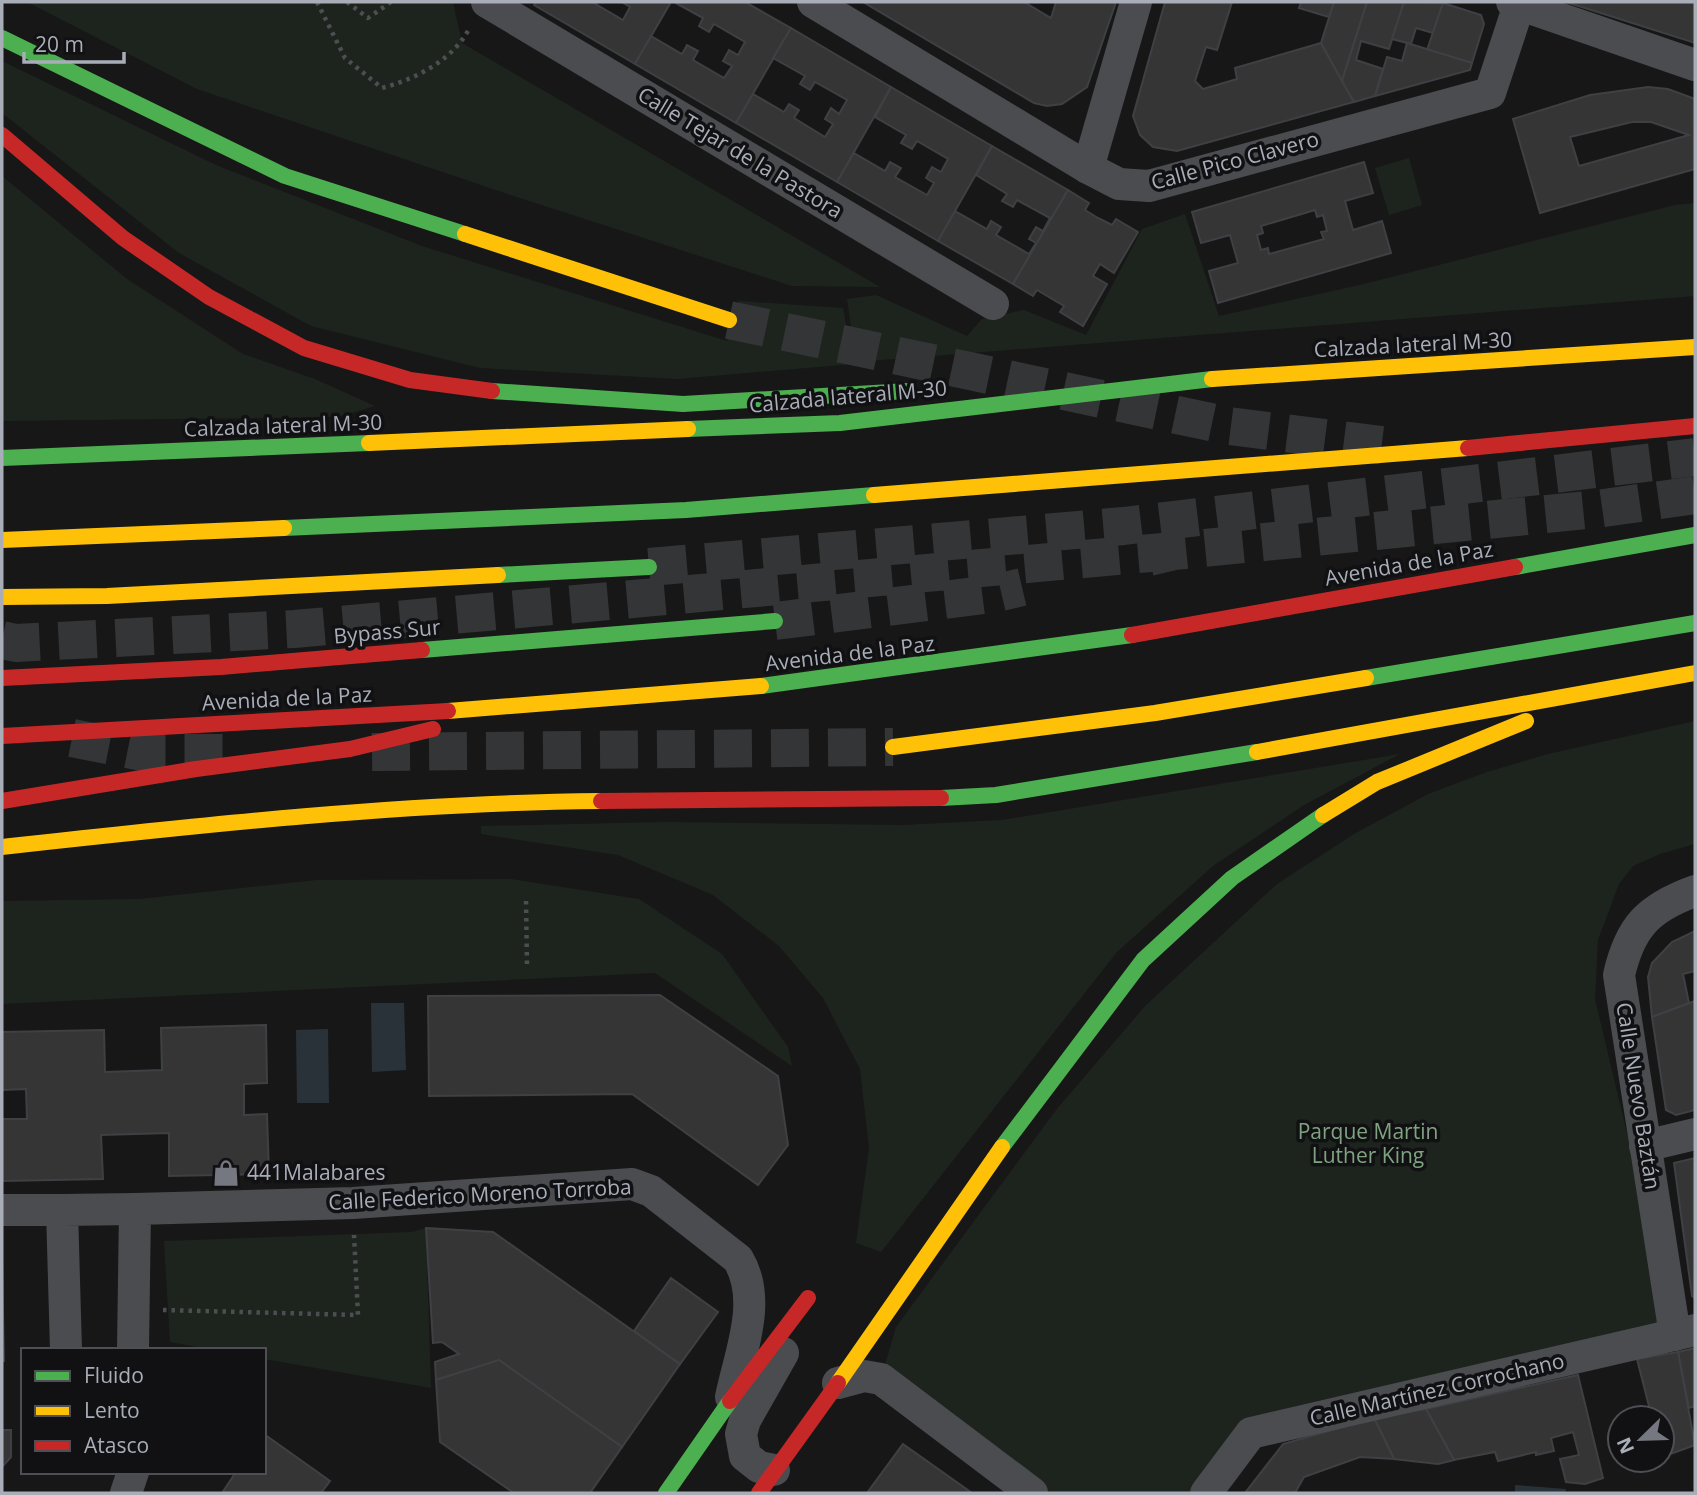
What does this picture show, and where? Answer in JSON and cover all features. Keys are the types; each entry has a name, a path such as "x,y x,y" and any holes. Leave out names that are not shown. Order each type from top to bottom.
{"main road":[{"path":"2,38 285,176 729,320"},
{"path":"2,135 123,237 209,297 303,348 410,380 516,394 683,404 920,391"},
{"name":"Calzada lateral M-30","path":"2,458 840,423 1239,376 1441,366 1695,347"},
{"path":"1003,387 1239,376"},
{"path":"2,540 686,510 1508,445 1695,426"},
{"name":"Avenida de la Paz","path":"2,736 530,706 788,684 1087,643 1695,536"},
{"path":"2,597 107,596 649,567"},
{"name":"Bypass Sur","path":"2,678 221,667 775,621"},
{"path":"893,747 1155,713 1695,623"},
{"path":"2,848 270,817 491,803 916,799 996,795 1170,768 1691,674"},
{"path":"766,1482 1012,1132 1106,1005 1143,960 1232,878 1302,827 1377,782 1514,725 1691,674"},
{"path":"2,801 196,769 350,749 530,706"},
{"path":"666,1493 730,1401 808,1297"}],"street":[{"name":"Calle Pico Clavero","path":"814,2 1087,168 1119,184 1149,186 1490,93 1517,3"},
{"path":"1087,168 1136,2"},
{"path":"1517,3 1695,65"},
{"name":"Calle Tejar de la Pastora","path":"480,12 993,304"},
{"name":"Calle Nuevo Baztán","path":"1685,1332 1645,1146 1619,975 1626,945 1640,922 1667,903 1694,891"},
{"path":"1645,1146 1695,1134"},
{"name":"Calle Federico Moreno Torroba","path":"2,1210 352,1203 621,1184 641,1187 651,1191 738,1259 748,1279 751,1301 730,1401"},
{"path":"133,1348 135,1209"},
{"path":"62,1210 66,1348"},
{"path":"766,1482 759,1467 745,1456 741,1434 745,1420 799,1324 808,1297"},
{"name":"Calle Martínez Corrochano","path":"1206,1493 1251,1433 1685,1332"},
{"path":"838,1383 864,1376 881,1380 1032,1493"},
{"path":"126,1493 132,1474"}],"path":[{"path":"317,2 345,58 382,88 411,81 438,62 462,43 480,12"},
{"path":"347,2 368,18 391,2"},
{"path":"526,901 527,965"},
{"path":"159,1310 358,1315 354,1226"}],"green space":[{"path":"27,2 453,2 462,43 880,287 792,286 514,196 197,89"},
{"path":"2,61 216,165 422,246 727,341 739,301 843,308 853,364 677,379 480,368 311,326 179,253 2,113"},
{"path":"1409,158 1422,205 1389,215 1375,168"},
{"path":"2,176 127,279 243,354 315,379 375,406 338,417 2,421"},
{"path":"1695,203 1695,296 856,362 847,299 876,295 967,336 982,319 1024,310 1086,335 1142,229 1185,214 1219,316 1364,284 1675,205"},
{"name":"Parque Martin Luther King","path":"1695,721 1695,844 1660,854 1633,866 1619,884 1598,940 1595,999 1675,1335 1251,1433 1206,1493 1032,1493 881,1379 896,1327 1056,1110 1146,1005 1277,884 1354,834 1428,794 1487,772 1548,754"},
{"path":"1400,754 1304,805 1213,866 1117,952 881,1252 856,1243 869,1148 860,1069 823,998 779,946 713,895 618,855 481,834 481,826 666,822 903,825 1002,820"},
{"path":"511,879 639,899 722,954 788,1047 792,1066 655,973 2,1004 2,901 139,899 317,880"},
{"path":"426,1228 431,1388 266,1359 266,1348 202,1348 170,1342 164,1241 412,1232"}],"shaded area":[{"path":"371,1003 404,1003 406,1070 372,1072"},
{"path":"328,1029 329,1103 297,1103 296,1030"},
{"path":"1515,1485 1566,1489 1565,1493 1515,1493"}],"building":[{"path":"536,2 592,2 623,20 630,7 622,2 671,2 635,64 534,5"},
{"path":"674,2 745,2 791,28 736,123 635,64 651,36 682,54 687,45 698,51 693,60 724,78 732,66 723,61 729,50 738,55 745,42 714,24 709,32 699,26 703,18"},
{"path":"863,2 1024,2 1051,18 1056,2 1116,2 1087,87 1062,104 1047,106 1034,103"},
{"path":"1165,2 1232,2 1217,50 1206,47 1195,81 1203,89 1237,79 1235,68 1321,43 1354,102 1177,151 1153,147 1140,135 1133,116"},
{"path":"1301,2 1334,2 1329,17 1299,8"},
{"path":"1334,2 1367,2 1342,81 1321,43"},
{"path":"1367,2 1404,2 1389,49 1361,41 1356,60 1383,69 1375,96 1354,102 1342,81"},
{"path":"1404,2 1443,3 1433,33 1416,28 1411,44 1392,39"},
{"path":"1566,2 1695,2 1695,43"},
{"path":"1443,3 1481,15 1484,24 1472,63 1427,50"},
{"path":"791,28 891,87 837,182 736,123 753,94 784,112 789,104 799,110 794,118 825,137 833,124 825,119 831,108 839,114 847,100 815,82 810,90 800,84 805,76 773,58"},
{"path":"1407,43 1472,63 1470,70 1375,96 1387,57 1402,61"},
{"path":"891,87 992,146 938,241 837,182 854,153 885,171 890,162 901,168 895,177 927,195 934,183 926,178 932,167 941,172 948,159 917,141 912,149 901,143 906,135 875,117"},
{"path":"1648,87 1668,89 1695,99 1695,169 1540,213 1513,119 1590,95","holes":["1632,122 1651,122 1689,135 1579,166 1570,137"]},
{"path":"992,146 1068,190 1013,284 938,241 955,211 987,229 991,221 1001,227 996,235 1029,254 1036,243 1029,239 1036,227 1043,231 1050,218 1017,200 1013,207 1002,201 1007,194 976,175"},
{"path":"1364,162 1373,193 1345,201 1353,230 1382,221 1391,253 1218,303 1209,271 1238,263 1230,235 1201,243 1192,212","holes":["1315,210 1317,217 1323,215 1327,231 1321,232 1324,239 1269,254 1268,248 1261,250 1257,235 1263,233 1261,226"]},
{"path":"1068,190 1089,203 1085,210 1098,218 1112,225 1116,219 1138,232 1114,273 1100,264 1093,276 1107,284 1083,326 1060,312 1064,306 1037,290 1033,296 1013,284"},
{"path":"1695,931 1695,971 1683,974 1689,1003 1652,1017 1648,977 1652,963 1672,942"},
{"path":"660,995 778,1076 788,1145 758,1185 632,1094 429,1096 428,996"},
{"path":"1695,1001 1695,1110 1676,1115 1666,1110 1652,1017"},
{"path":"266,1025 267,1083 244,1084 244,1115 267,1114 269,1174 169,1176 169,1133 101,1135 103,1179 2,1181 2,1119 27,1119 26,1089 2,1090 2,1032 104,1030 105,1072 162,1070 161,1028"},
{"path":"1695,1158 1695,1298 1692,1296 1674,1163"},
{"path":"426,1228 493,1232 680,1364 622,1447 499,1360 436,1380 435,1362 459,1354 442,1342 433,1343"},
{"path":"2,1261 4,1361 2,1361"},
{"path":"671,1278 718,1312 680,1364 634,1331"},
{"path":"1695,1348 1695,1406 1689,1408 1678,1352"},
{"path":"1678,1352 1695,1445 1676,1452 1676,1404 1648,1404 1637,1359"},
{"path":"499,1360 622,1447 590,1493 514,1493 440,1442 436,1380"},
{"path":"1578,1375 1603,1478 1585,1484 1566,1482 1560,1459 1579,1455 1573,1432 1551,1438 1554,1451 1536,1455 1536,1452 1498,1461 1495,1452 1454,1460 1426,1409"},
{"path":"1426,1409 1454,1460 1438,1464 1394,1459 1374,1418"},
{"path":"1374,1418 1394,1459 1360,1457 1304,1477 1295,1493 1245,1493 1283,1444"},
{"path":"2,1430 11,1430 11,1457 2,1467"},
{"path":"266,1435 330,1481 321,1493 222,1493 235,1474 266,1474"},
{"path":"903,1444 972,1493 867,1493"}],"tunnel":[{"path":"729,320 1229,426 1388,446"},
{"path":"649,567 1124,526 1695,457"},
{"path":"1149,557 1174,551 1597,509 1695,495"},
{"path":"2,640 16,643 294,629 1174,551"},
{"path":"775,621 992,594 1022,587"},
{"path":"72,738 147,753 224,753"},
{"path":"372,752 893,747"}],"traffic: fast":[{"path":"2,38 285,176 465,234"},
{"path":"688,429 840,423 1212,379"},
{"path":"492,391 683,404 908,391"},
{"path":"2,458 369,443"},
{"path":"284,528 686,510 874,495"},
{"path":"1515,567 1695,535"},
{"path":"498,575 649,567"},
{"path":"422,650 775,621"},
{"path":"1366,678 1695,623"},
{"path":"761,686 1132,635"},
{"path":"941,798 996,795 1257,752"},
{"path":"1002,1147 1143,960 1232,878 1323,815"},
{"path":"666,1493 730,1401"}],"traffic: slow":[{"path":"465,234 729,320"},
{"path":"1212,379 1695,347"},
{"path":"369,443 688,429"},
{"path":"874,495 1468,448"},
{"path":"2,540 284,528"},
{"path":"2,597 107,596 498,575"},
{"path":"1257,752 1695,673"},
{"path":"893,747 1155,713 1366,678"},
{"path":"448,711 761,686"},
{"path":"1323,815 1377,782 1526,721"},
{"path":"2,847 226,823 376,811 601,801"},
{"path":"838,1383 1002,1147"}],"traffic: jam":[{"path":"2,135 123,238 209,297 304,348 410,380 492,391"},
{"path":"1468,448 1695,426"},
{"path":"1132,635 1515,567"},
{"path":"2,678 221,667 422,650"},
{"path":"2,736 448,711"},
{"path":"2,801 196,769 350,749 433,729"},
{"path":"601,801 941,798"},
{"path":"730,1401 808,1298"},
{"path":"759,1493 838,1383"}],"place":[{"name":"441Malabares","path":"226,1173"}]}
